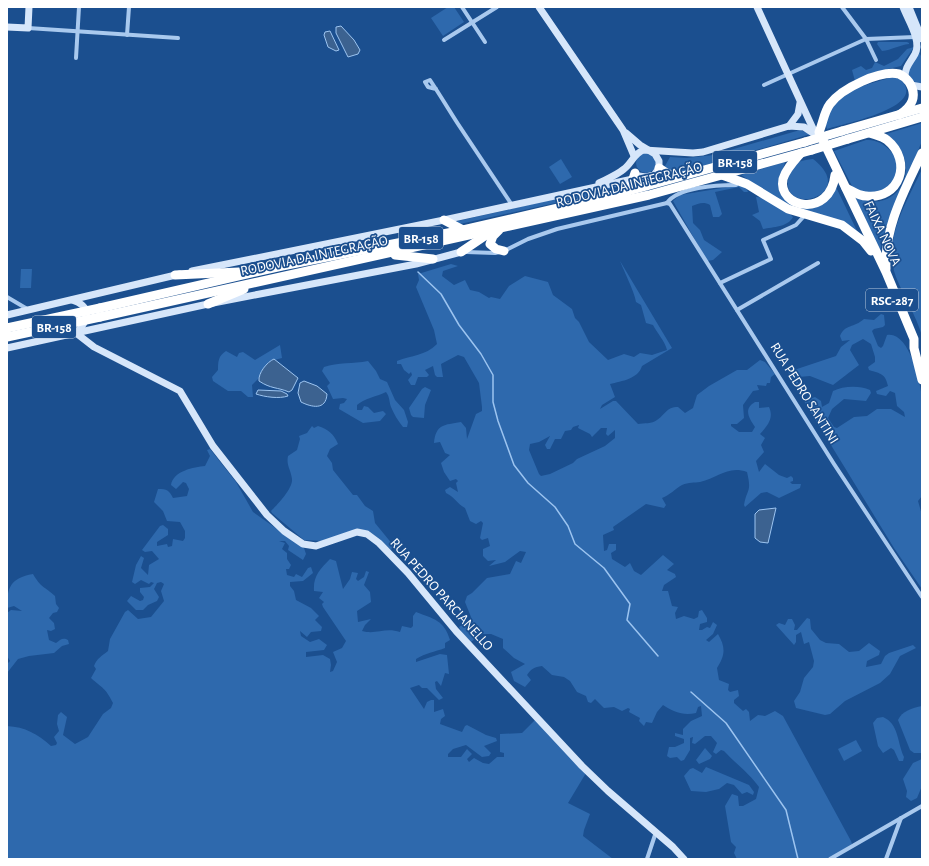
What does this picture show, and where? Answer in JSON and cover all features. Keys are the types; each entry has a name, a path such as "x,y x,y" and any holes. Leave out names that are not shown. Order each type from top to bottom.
{"highway":[{"path":"817,134 829,105 848,88 884,74 900,74 905,77 911,85 914,95 913,100 908,109 899,114"},
{"name":"BR-158","path":"899,114 922,108"},
{"name":"RODOVIA DA INTEGRAÇÃO","path":"7,337 268,270 463,230 620,194 899,114"},
{"name":"BR-158","path":"870,133 922,117"},
{"path":"846,188 864,196 872,197 886,193 899,177 902,167 898,153 886,139 870,133"},
{"name":"RODOVIA DA INTEGRAÇÃO","path":"7,328 283,277 649,195 870,133"},
{"name":"FAIXA NOVA","path":"817,134 871,251 909,342 914,348"},
{"name":"FAIXA NOVA","path":"817,134 846,188 886,272 914,339 914,348 922,380"},
{"path":"801,153 786,172 784,178 785,192 792,200 806,204 822,201 832,189 835,175"},
{"path":"886,272 886,245 889,228 922,153"},
{"path":"659,164 668,174 686,176"},
{"path":"722,175 747,184 788,209 842,225 863,241 871,251"},
{"path":"620,194 628,188 637,176"},
{"name":"BR-158","path":"444,220 463,230"},
{"path":"497,229 490,241 492,246 504,251"},
{"name":"BR-158","path":"461,252 497,229"},
{"name":"BR-158","path":"387,254 433,259"},
{"name":"BR-158","path":"175,274 268,270"},
{"name":"BR-158","path":"208,304 239,290 283,277"}],"main road":[{"path":"7,27 28,28 29,7"},
{"path":"539,7 623,130 637,176 650,177 666,154 675,152"},
{"path":"757,7 789,74 800,103 817,134"},
{"path":"903,7 920,36"},
{"path":"905,77 907,66 917,50 920,36 909,7"},
{"path":"792,82 798,88 817,134"},
{"path":"911,85 922,87"},
{"path":"789,126 798,114 800,103"},
{"path":"633,159 640,151 648,150 703,152 789,126 804,127 817,134"},
{"path":"623,130 655,154 659,164"},
{"name":"BR-158","path":"592,187 623,170 633,159"},
{"name":"BR-158","path":"7,315 31,311 175,274 444,220 637,176"},
{"name":"BR-158","path":"7,348 208,304 433,259 461,252"},
{"path":"72,300 80,303 86,312 87,318 83,326 76,332"},
{"name":"RUA PEDRO PARCIANELLO","path":"76,332 94,347 180,391 213,446 267,515 284,531 303,544 316,546 357,532 367,534 379,543 408,573 456,631 589,772 684,859"}],"street":[{"path":"76,58 79,7"},
{"path":"127,35 129,7"},
{"path":"462,7 485,42"},
{"path":"444,40 497,7"},
{"path":"842,7 866,39 876,60"},
{"path":"28,28 178,38"},
{"path":"764,85 866,39 920,36"},
{"path":"436,89 512,205"},
{"path":"667,203 676,194 705,187 736,185"},
{"name":"BR-158","path":"461,252 472,251 495,253 504,251 528,239 558,229 667,203"},
{"name":"RUA PEDRO SANTINI","path":"667,203 670,204 834,464 922,597"},
{"path":"720,283 771,259 763,240 796,225 805,215"},
{"path":"737,310 818,263"},
{"path":"7,298 31,311"},
{"path":"830,859 922,806"},
{"path":"886,859 901,818"},
{"path":"647,859 656,832"}],"shaded area":[{"path":"448,7 454,7 464,22 443,36 431,18"},
{"path":"341,26 354,40 360,50 358,54 348,57 336,33 336,27"},
{"path":"330,31 339,50 336,51 328,47 324,35 325,32"},
{"path":"878,42 907,42 909,44 882,51 877,44"},
{"path":"920,45 921,47 919,52 922,58 922,84 912,81 908,73"},
{"path":"914,47 901,66 871,73 855,81 852,70 861,66 866,70 872,68 875,62 884,66 898,59 907,49"},
{"path":"893,77 901,80 906,88 905,96 898,103 875,115 827,129 825,122 833,105 838,99 852,90"},
{"path":"922,123 922,141 884,234 880,252 855,197 871,202 884,200 895,194 902,184 906,172 905,159 898,146 886,134"},
{"path":"800,130 811,134 675,174 666,171 665,166 670,157 687,158 713,155"},
{"path":"866,140 881,143 898,159 896,179 881,192 859,192 852,186 834,151"},
{"path":"646,153 653,156 656,163 653,170 646,173 639,170 636,163 639,156"},
{"path":"561,159 572,177 560,184 549,167"},
{"path":"813,159 825,172 828,184 823,192 814,198 803,199 793,196 788,187 792,168 796,163"},
{"path":"785,162 779,185 783,194 799,208 812,209 824,204 836,187 858,233 792,208 741,175"},
{"path":"922,169 922,336 917,321 896,277 892,263 892,249 894,235 903,208"},
{"path":"727,182 742,185 748,192 744,192 739,187 715,192 722,214 719,217 713,217 710,205 701,203 692,206 693,223 700,230 704,240 722,252 713,260 707,261 673,201 680,195 728,187"},
{"path":"626,183 625,185 587,196 460,224 453,222"},
{"path":"756,197 761,197 776,204 786,210 793,217 784,225 763,229 760,221 752,215 759,212"},
{"path":"620,261 672,348 642,366 633,377 610,384 615,397 602,405 600,409 613,401 616,401 638,424 655,421 674,407 678,407 685,413 693,408 697,395 709,386 737,370 747,370 760,360 765,362 775,374 771,377 770,383 767,383 766,386 757,385 759,390 753,391 743,405 744,418 737,424 731,424 731,426 739,432 752,432 755,427 748,414 751,405 755,402 759,402 759,408 769,407 771,415 768,424 760,434 765,438 761,445 764,452 756,461 759,472 765,464 779,475 787,478 791,476 793,481 790,482 792,484 801,484 800,488 779,498 767,492 761,493 745,507 745,500 749,487 747,472 734,470 700,482 685,484 662,498 666,505 664,508 646,504 613,527 614,530 603,535 604,551 607,550 609,544 616,544 616,550 611,553 612,559 625,567 630,563 634,571 641,575 663,555 674,564 667,570 675,574 676,577 664,585 662,591 668,591 672,606 678,607 675,613 676,619 684,616 694,619 698,617 699,611 702,610 707,618 707,622 700,624 699,630 707,627 710,628 713,622 717,625 713,634 706,640 709,642 718,634 722,643 724,651 717,668 719,680 729,684 728,690 730,692 738,690 739,696 734,700 734,703 743,711 746,709 749,712 750,721 758,715 765,716 775,711 783,716 851,841 852,844 828,859 737,859 734,853 736,847 731,842 725,806 732,794 738,796 739,806 743,806 756,799 759,787 724,751 721,750 716,754 713,752 717,743 711,736 705,736 695,744 692,743 693,737 690,738 690,750 684,760 681,761 677,757 670,758 667,756 669,747 675,747 684,743 684,739 675,736 675,733 683,735 683,729 691,721 702,716 701,706 698,707 696,713 683,714 663,705 657,712 652,723 646,722 644,726 639,721 640,718 629,712 630,709 628,708 622,711 614,707 604,708 595,699 591,703 588,702 586,696 577,692 570,681 564,677 552,675 542,666 531,670 528,673 527,675 531,680 525,687 514,681 511,672 525,664 514,658 503,648 503,639 491,634 479,634 476,629 476,638 471,642 462,633 459,627 467,622 473,622 465,602 467,596 487,578 510,574 516,561 521,563 526,552 520,551 505,562 489,566 496,560 488,561 483,556 483,549 490,546 488,538 482,540 480,538 483,523 481,521 476,524 470,521 465,508 452,496 446,493 445,490 450,487 458,492 456,483 458,481 456,479 450,481 444,472 441,463 450,455 445,453 440,442 434,443 435,437 442,426 461,422 466,428 467,439 476,414 482,411 479,383 464,357 458,355 441,364 443,377 437,377 435,375 433,366 425,370 429,375 427,377 418,377 415,385 411,385 408,380 412,375 411,372 409,374 404,370 401,364 397,364 397,361 428,351 437,344 434,330 416,287 419,280 418,274 451,264 458,266 443,271 442,276 454,285 465,280 470,290 479,292 489,298 500,299 509,286 525,276 548,282 553,295 572,309 575,318 579,322 589,342 608,360 624,354 634,357 640,353 652,355 667,350 665,343 653,325 646,323 641,305 636,302 632,288","holes":["579,425 578,428 590,434 592,437 601,428 607,428 606,434 608,436 615,430 615,438 605,446 577,459 573,463 550,474 541,476 529,450 530,444 539,442 550,436 545,445 547,449 550,449 555,439 561,439 565,431 571,430 573,427"]},
{"path":"21,269 32,269 31,288 20,288"},
{"path":"881,314 884,315 885,325 872,331 878,346 881,348 883,346 887,335 895,336 901,341 912,358 919,380 922,397 922,496 918,501 922,515 922,589 894,548 804,401 815,397 821,401 822,407 829,403 833,391 846,387 861,387 870,390 871,393 866,401 844,399 832,409 828,418 834,427 837,428 854,417 867,416 877,409 891,409 905,417 904,412 897,406 895,393 890,391 886,396 877,394 876,391 888,386 884,376 869,370 868,367 875,362 871,344 863,339 852,345 850,350 859,365 833,385 810,376 798,377 798,389 796,388 788,372 836,356 841,347 850,340 842,341 840,336 844,330 864,319 874,320"},
{"path":"280,345 282,358 270,361 252,385 253,397 248,397 241,391 228,391 213,381 212,377 218,370 218,362 220,357 226,351 237,357 239,353 243,352 255,360"},
{"path":"274,359 298,378 292,390 289,392 259,381 260,375 264,368"},
{"path":"368,361 380,379 387,382 395,400 404,410 408,422 407,427 403,427 396,417 386,392 367,399 357,405 357,410 362,410 364,406 368,407 374,413 383,411 386,414 380,421 363,423 339,409 340,404 344,403 347,399 333,399 327,386 330,383 322,371 324,367 335,364"},
{"path":"304,381 317,386 327,394 324,403 313,406 301,402 298,393 300,383"},
{"path":"425,387 431,390 425,405 424,418 413,417 409,408"},
{"path":"258,390 281,391 288,396 264,396 256,394"},
{"path":"312,426 314,428 318,426 325,429 335,437 338,444 330,449 327,456 332,463 333,470 353,495 357,495 365,506 373,511 375,523 393,545 391,550 369,531 357,530 323,541 304,540 272,513 271,511 284,496 292,483 288,456 297,450 300,439 299,436 307,433"},
{"path":"210,449 236,482 253,512 304,548 306,554 303,560 288,550 289,546 285,541 279,541 285,543 282,549 287,553 287,559 291,565 289,569 286,569 287,575 294,577 296,574 302,577 308,568 311,567 313,573 303,581 290,582 290,586 294,591 296,600 311,608 319,616 315,620 322,627 321,631 311,632 307,637 300,631 301,636 310,642 319,639 327,645 324,650 306,652 306,657 323,655 330,659 330,672 333,671 337,662 333,652 342,648 346,641 323,607 322,604 324,602 319,598 323,592 314,591 316,577 320,570 330,559 336,561 343,589 350,579 352,572 358,573 356,579 358,581 364,577 366,571 369,572 364,585 370,592 371,602 357,611 358,622 371,619 362,631 372,632 390,630 400,632 402,626 411,628 413,626 413,616 416,612 438,621 445,628 450,640 445,643 445,648 420,657 416,659 416,662 440,654 447,655 449,674 445,673 441,686 437,681 435,682 436,689 443,698 439,700 427,688 422,688 419,685 410,688 424,709 427,702 434,700 434,712 443,709 445,716 441,719 440,724 462,732 467,725 486,735 496,738 497,741 484,746 491,753 489,756 482,757 466,745 453,749 448,754 448,757 461,757 467,749 472,754 467,759 469,762 474,758 483,763 489,764 497,757 504,757 504,753 500,752 500,734 522,733 536,719 586,773 568,803 590,814 583,836 613,859 7,859 7,726 20,728 36,735 51,746 56,745 57,743 54,737 59,731 57,724 58,715 61,712 67,717 63,735 75,744 88,737 103,714 111,708 113,703 108,694 91,678 96,669 94,666 95,663 108,651 110,639 125,612 128,610 138,619 151,617 164,601 161,591 164,584 161,582 157,583 154,589 159,597 157,601 148,605 143,610 136,610 127,601 131,596 140,601 143,600 144,597 140,592 140,588 150,587 154,583 151,582 149,584 141,580 135,584 132,582 136,565 141,556 144,558 141,568 148,575 149,565 159,559 152,551 145,552 142,550 160,526 163,525 168,529 168,535 157,542 157,546 167,544 168,547 172,546 173,539 183,541 185,538 185,531 180,522 167,521 163,511 154,502 158,489 167,490 173,498 187,496 189,489 186,483 183,482 176,489 171,485 173,480 180,473 195,467 205,466 210,456 207,450"},
{"path":"776,508 768,543 760,542 755,538 755,514 759,510"},
{"path":"33,574 41,584 55,596 56,604 59,608 57,612 53,613 49,618 54,623 55,629 51,631 47,630 49,640 56,643 62,639 65,639 68,640 69,644 62,646 54,653 18,659 7,673 7,664 10,661 7,656 7,613 11,610 22,611 14,606 7,608 9,590 11,585 19,578"},
{"path":"807,618 810,619 811,629 820,640 826,643 839,644 849,652 859,651 869,643 880,651 879,655 867,661 866,667 881,664 885,656 889,653 913,645 916,648 900,656 890,674 880,683 845,701 830,714 825,715 796,708 794,701 800,692 804,678 813,667 814,661 809,642 804,644 801,632 796,635 796,642 794,645 776,625 779,623 785,625 788,619 792,619 795,625 794,630 797,630"},
{"path":"922,706 922,753 914,753 910,750 898,720 905,712"},
{"path":"883,717 892,724 895,729 904,757 903,761 899,761 894,750 891,748 883,753 878,746 873,723 877,718"},
{"path":"856,740 862,751 844,761 838,749"},
{"path":"705,748 712,756 710,759 699,764 696,760"},
{"path":"922,759 922,786 917,798 911,801 906,797 907,791 903,779 913,763"},
{"path":"706,767 749,785 754,792 753,795 747,792 742,794 734,785 727,783 719,789 706,792 691,791 684,776 690,769 693,768 702,773"}],"waterway":[{"path":"418,272 441,294 459,325 481,354 493,375 493,402 498,421 514,465 528,483 555,507 568,526 575,544 604,568 630,604 627,620 658,656"},
{"path":"691,692 726,723 786,810 798,859"}]}
